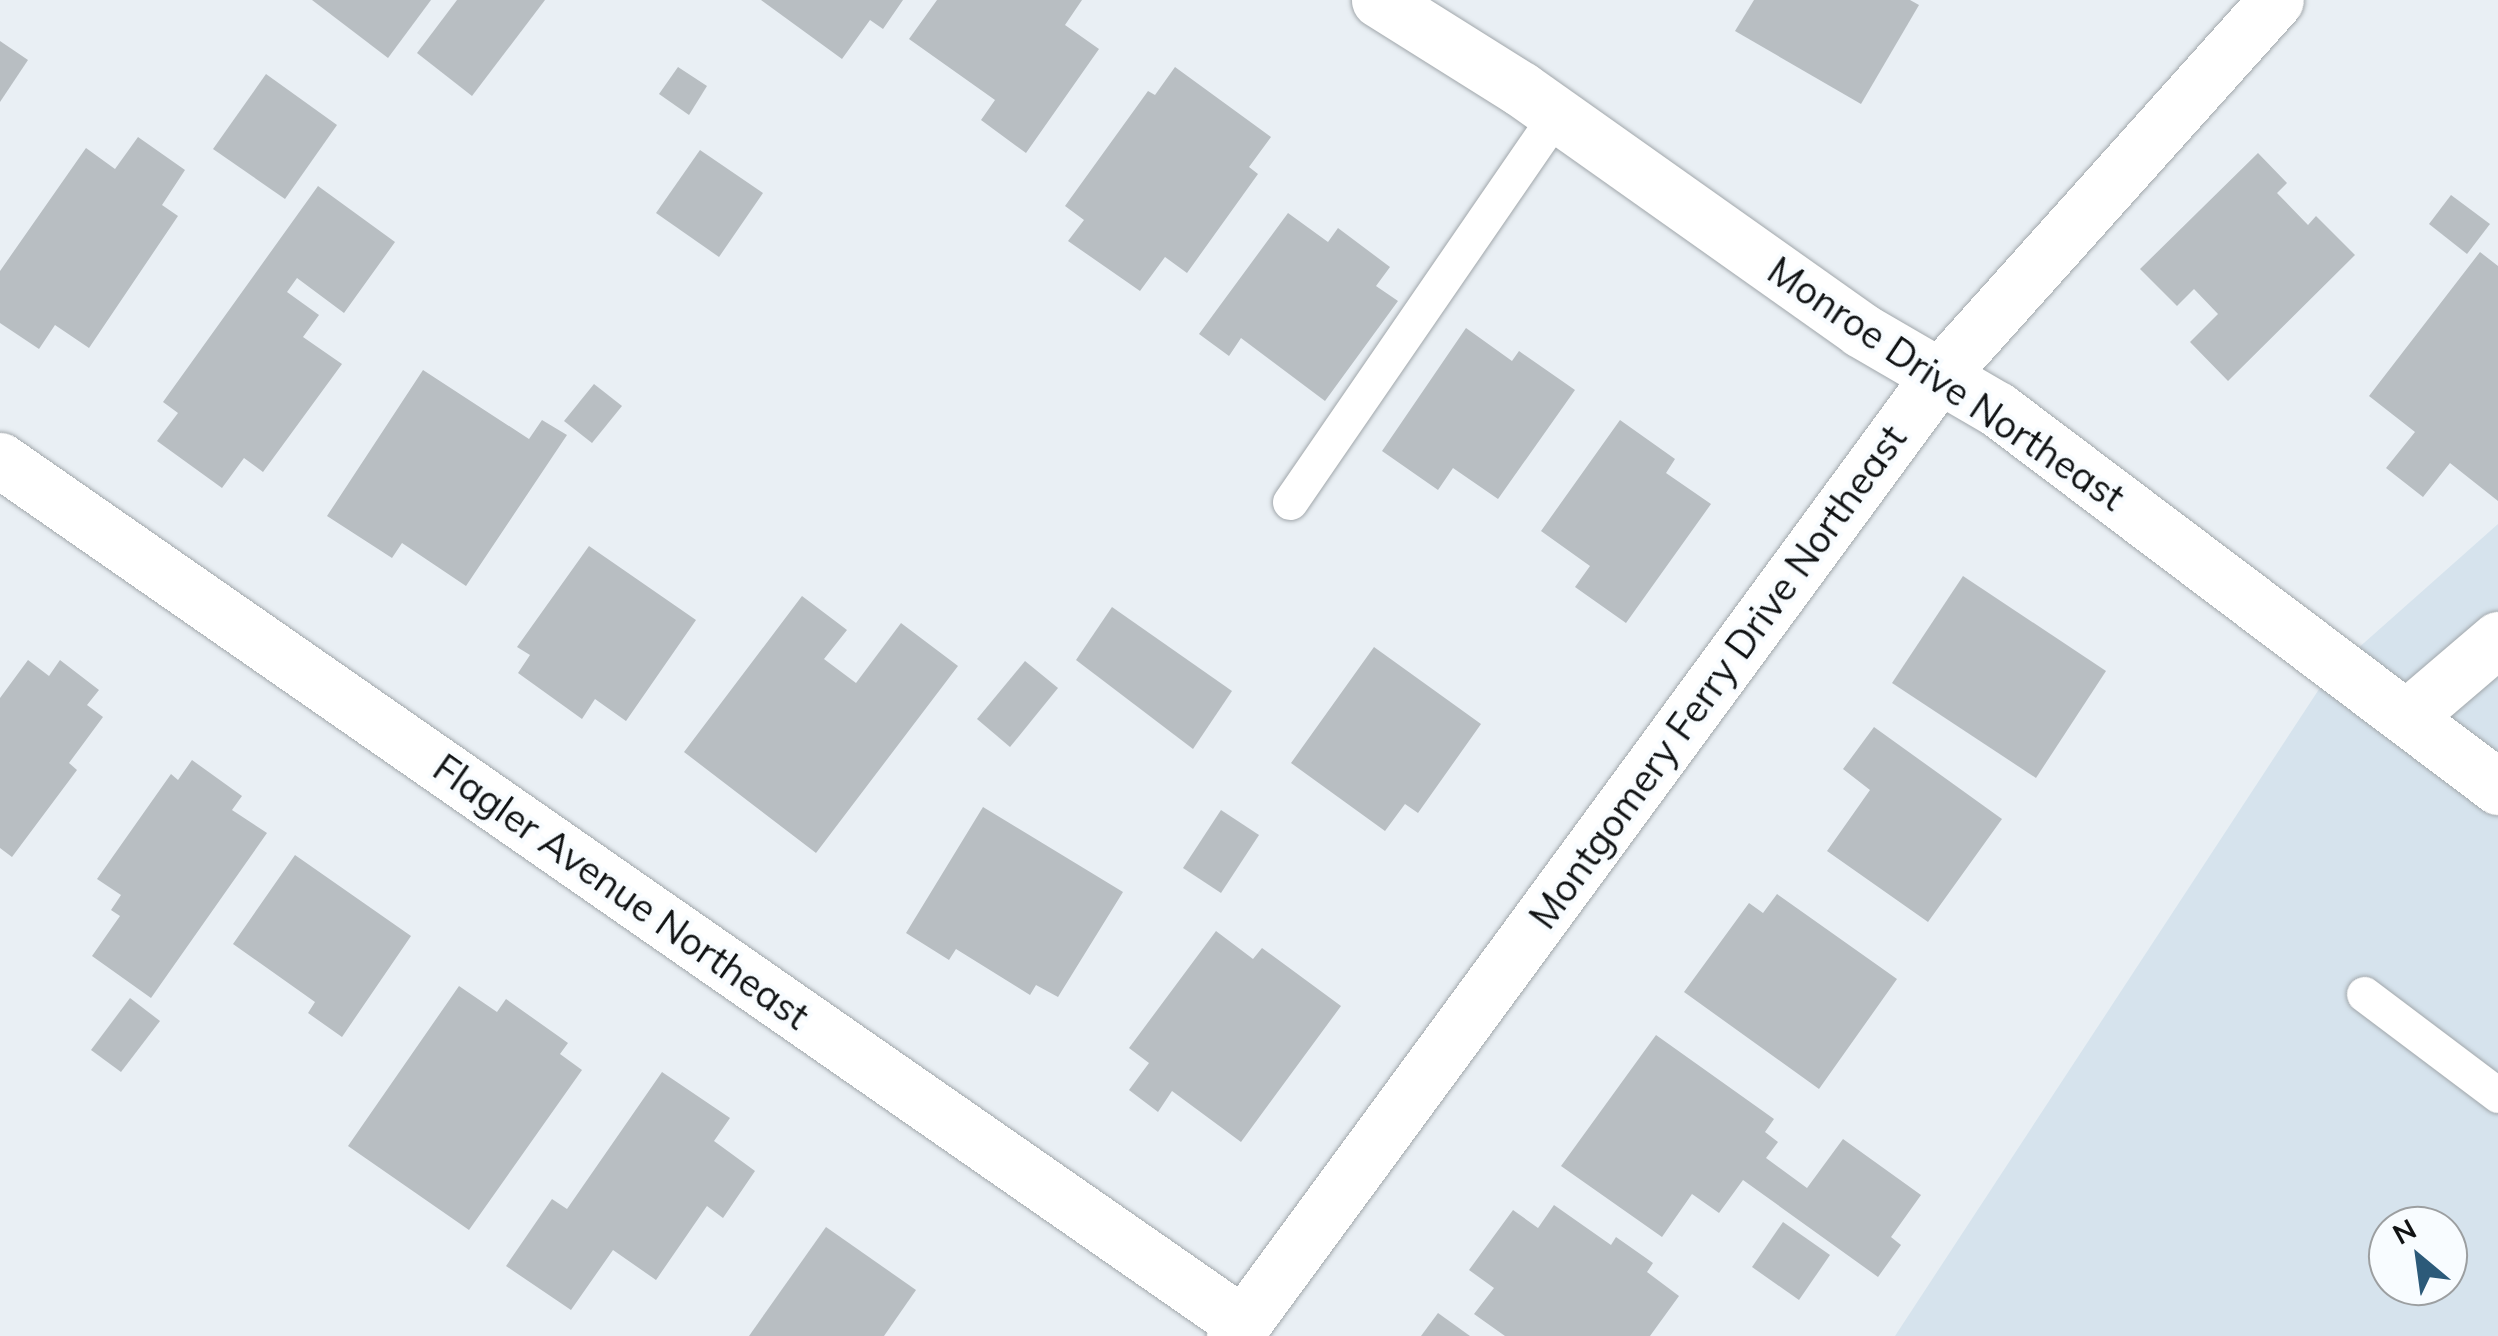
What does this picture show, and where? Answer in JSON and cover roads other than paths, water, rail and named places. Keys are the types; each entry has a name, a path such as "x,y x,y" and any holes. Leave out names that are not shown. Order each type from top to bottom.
{"street":[{"name":"Monroe Drive Northeast","path":"1379,0 1556,114 1861,330 1997,409 2409,715 2498,788"},
{"name":"Montgomery Ferry Drive Northeast","path":"1238,1330 1938,377 2276,0"},
{"name":"Flagler Avenue Northeast","path":"0,460 1238,1330"},
{"path":"2409,715 2498,639"}],"lane":[{"path":"1290,502 1556,114"},
{"path":"2364,994 2498,1095"}]}
